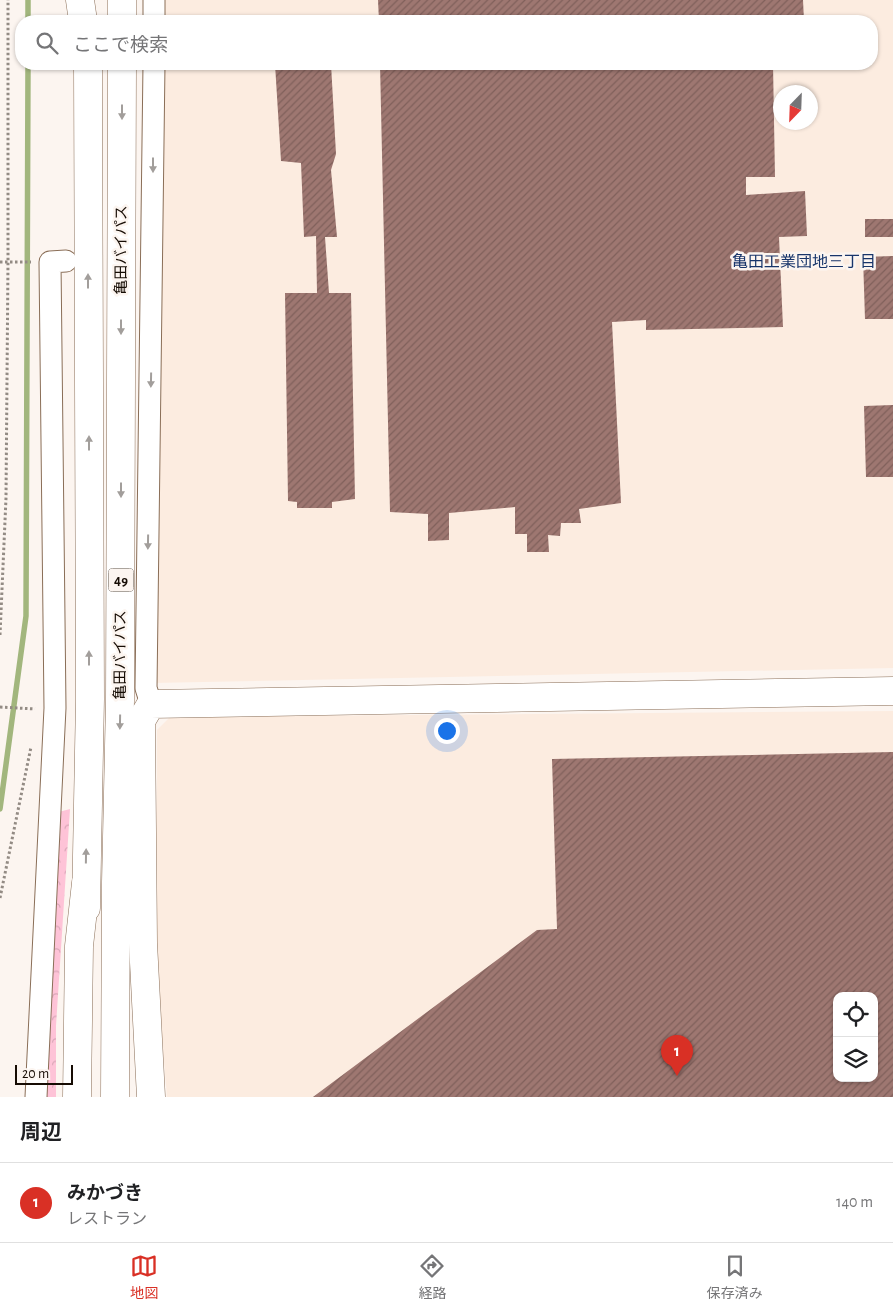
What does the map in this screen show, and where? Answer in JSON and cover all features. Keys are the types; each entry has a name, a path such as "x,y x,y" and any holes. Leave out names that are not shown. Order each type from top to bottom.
{"main road":[{"path":"80,0 82,15"},
{"path":"88,0 88,15"},
{"path":"122,0 122,15"},
{"name":"亀田バイパス","path":"85,1097 86,883 90,699 88,70"},
{"name":"亀田バイパス","path":"116,1097 116,882 120,702 122,70"},
{"path":"151,1097 143,943 140,721 151,704 893,691"},
{"path":"76,1097 79,946 86,883"}],"street":[{"path":"154,0 154,15"},
{"path":"151,704 146,688 142,257 154,70"},
{"path":"36,1097 55,708 58,261"}],"path":[{"path":"0,635 6,498 8,0"},
{"path":"0,262 8,262"},
{"path":"2,707 29,710"},
{"path":"0,898 33,737"}],"shaded area":[{"path":"161,0 893,0 893,668 151,683 160,70 878,70 878,15 160,15"},
{"path":"893,711 893,1097 167,1097 156,967 157,730 170,717"}],"green space":[{"path":"70,809 56,1026 56,1097 43,1097 59,812"}],"building":[{"path":"378,0 803,0 804,15 379,15"},
{"path":"275,70 331,70 336,154 331,170 337,237 325,237 329,293 351,293 355,499 332,502 332,508 297,508 297,502 288,501 285,293 317,293 316,236 304,237 301,163 281,161"},
{"path":"380,70 773,70 775,177 746,177 746,195 805,191 807,236 779,237 783,327 646,330 646,320 612,322 621,503 579,509 581,523 561,523 560,536 548,535 549,552 527,552 527,534 515,534 515,507 449,513 449,540 428,541 428,514 390,512"},
{"path":"865,219 893,219 893,237 865,237"},
{"path":"893,256 893,319 865,319 863,257"},
{"path":"893,405 893,477 866,477 864,406"},
{"path":"893,752 893,1097 313,1097 537,930 557,929 552,759"}],"waterway":[{"path":"28,0 28,15"},
{"path":"0,809 26,616 28,70"}],"place":[{"name":"みかづき","path":"677,1076"}],"district":[{"name":"亀田工業団地三丁目","path":"804,261"}]}
